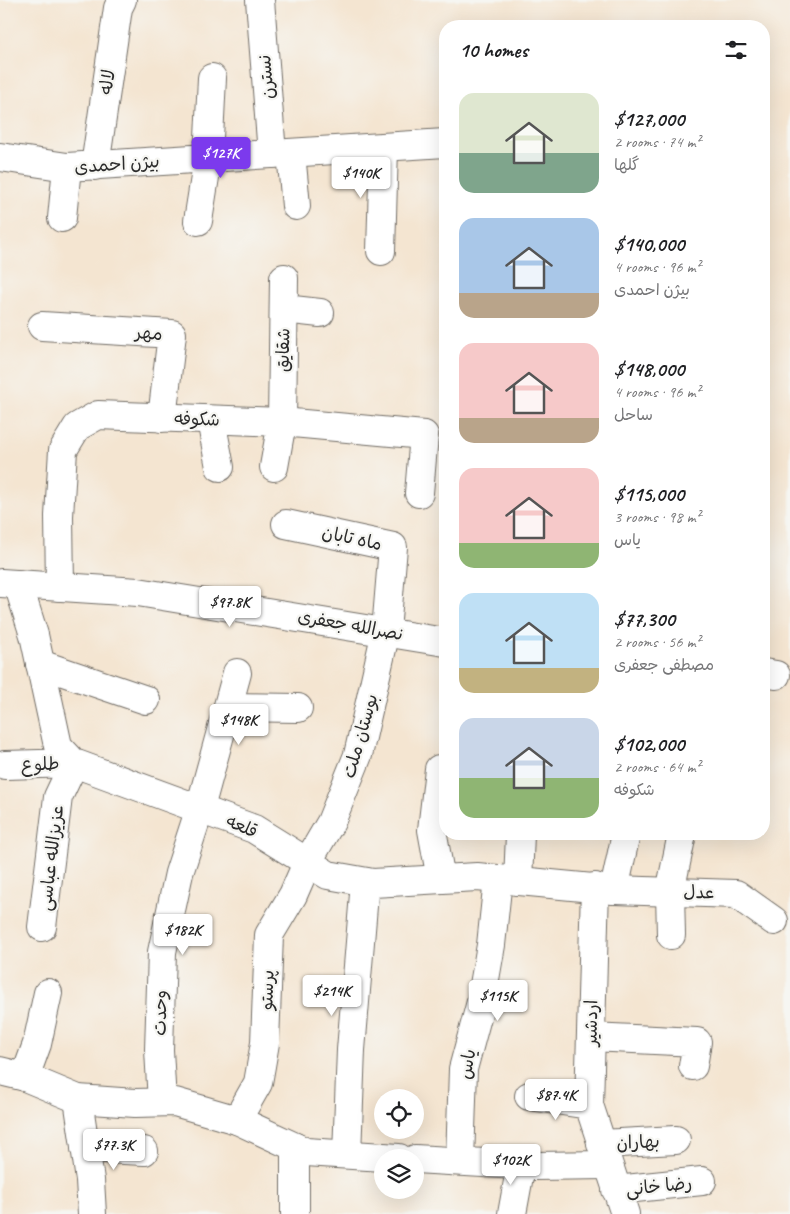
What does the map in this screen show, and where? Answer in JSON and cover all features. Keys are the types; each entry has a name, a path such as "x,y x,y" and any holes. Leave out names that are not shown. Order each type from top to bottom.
{"street":[{"name":"لاله","path":"95,166 118,8 122,0"},
{"name":"نسترن","path":"260,0 282,154 296,206"},
{"path":"198,221 208,158 212,78"},
{"name":"بیژن احمدی","path":"0,157 67,167 439,143"},
{"path":"381,251 384,147"},
{"path":"62,218 67,167"},
{"name":"شقایق","path":"274,467 282,422 284,278"},
{"path":"284,309 320,314"},
{"name":"مهر","path":"42,326 172,334 162,418"},
{"name":"شکوفه","path":"60,587 59,516 63,450 78,427 98,415 282,422 424,435 419,493"},
{"path":"211,420 220,467"},
{"name":"ماه تابان","path":"286,524 394,547 386,632"},
{"name":"نصرالله جعفری","path":"9,583 138,592 439,641"},
{"name":"قلعه","path":"9,583 40,664 58,746 74,763 104,776 200,808 254,829 328,875 372,884 476,877 604,889"},
{"name":"بوستان ملت","path":"307,863 331,822 358,756 386,632"},
{"path":"40,664 146,700"},
{"name":"وحدت","path":"162,1102 159,1050 162,952 178,873 200,808 237,673"},
{"path":"228,707 298,708"},
{"name":"طلوع","path":"5,765 74,763"},
{"name":"عزیزالله عباسی","path":"42,927 58,797 74,763"},
{"path":"439,769 432,830 441,879"},
{"name":"یاس","path":"460,1161 463,1069 482,1002 491,945 518,840"},
{"name":"اردشیر","path":"612,1178 589,1105 591,1037 604,889 624,840"},
{"path":"671,935 670,892 681,840"},
{"name":"پرستو","path":"237,1120 258,1083 260,1075 265,1043 269,935 293,895 307,863"},
{"path":"346,1154 351,1050 364,882"},
{"name":"عدل","path":"604,889 736,894 774,921"},
{"path":"48,993 37,1044 12,1074 78,1099 176,1102 237,1120 306,1152 374,1156"},
{"path":"591,1037 697,1042 693,1066"},
{"path":"529,1096 589,1105"},
{"path":"78,1099 92,1214"},
{"name":"بهاران","path":"612,1178 676,1140"},
{"path":"295,1147 295,1214"},
{"path":"85,1148 144,1151"},
{"path":"424,1159 521,1165 612,1178"},
{"path":"512,1214 521,1165"},
{"name":"رضا خانی","path":"612,1178 702,1181"}]}
